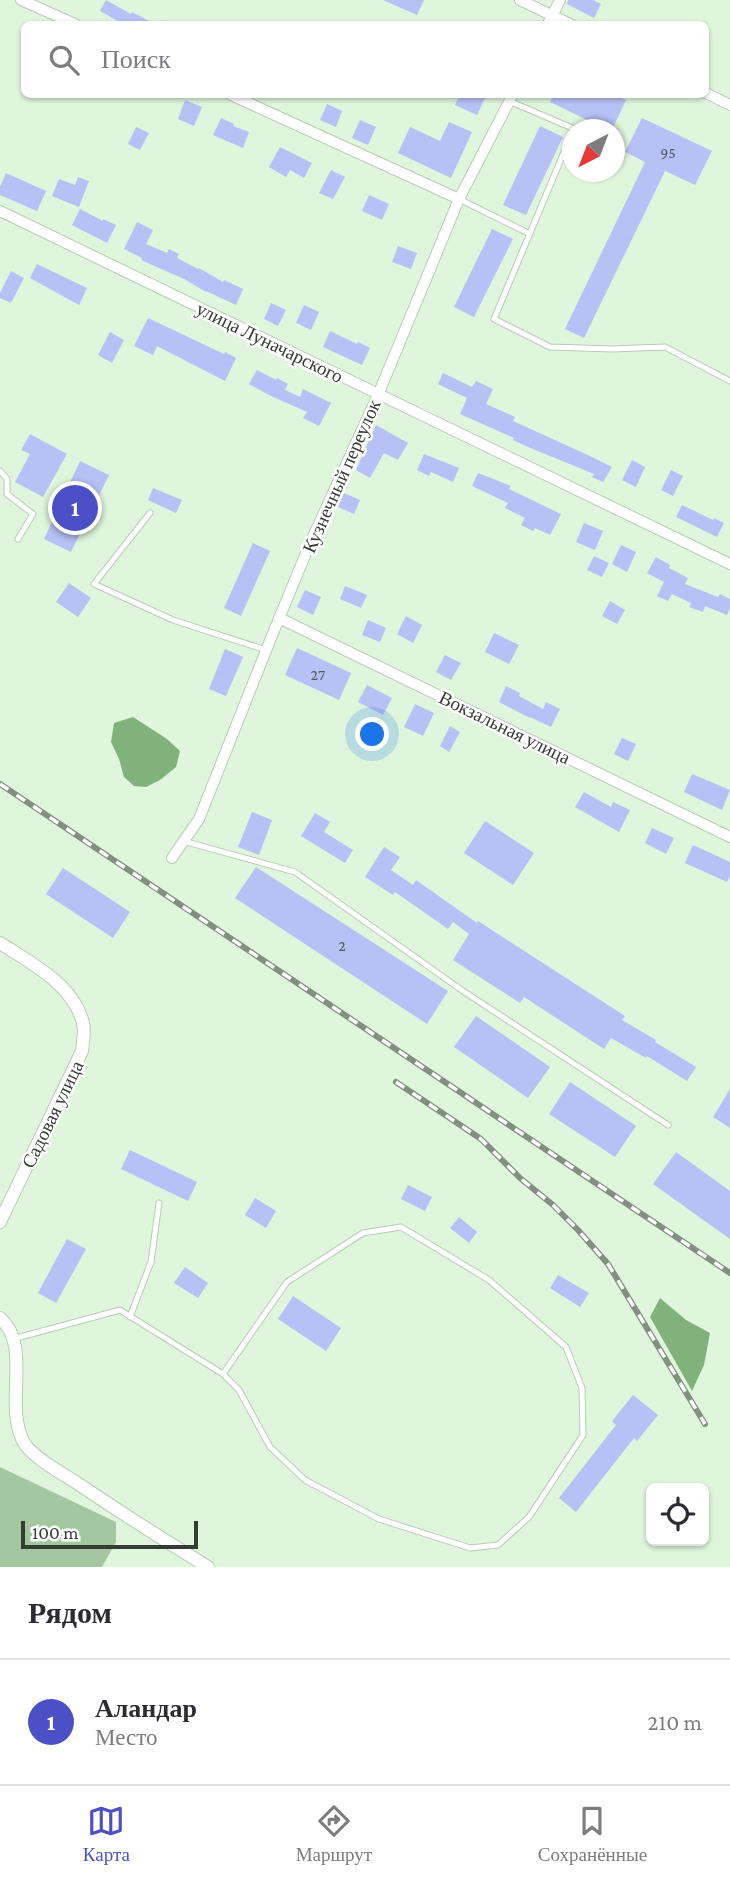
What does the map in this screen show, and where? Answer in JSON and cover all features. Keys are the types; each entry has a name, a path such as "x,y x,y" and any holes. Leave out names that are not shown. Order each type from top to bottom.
{"street":[{"path":"21,0 68,21"},
{"path":"520,0 550,20 560,0"},
{"path":"709,95 730,106"},
{"path":"238,98 459,199"},
{"name":"Кузнечный переулок","path":"172,858 199,819 311,541 378,395 459,199 511,98"},
{"name":"улица Луначарского","path":"0,211 730,564"},
{"name":"Вокзальная улица","path":"279,618 730,836"},
{"name":"Садовая улица","path":"0,943 46,973 72,997 83,1024 82,1051 0,1222"},
{"path":"0,1318 5,1322 13,1339 18,1357 14,1401 16,1422 24,1443 42,1460 208,1567"}],"lane":[{"path":"511,98 562,124"},
{"path":"562,158 494,319 550,347 665,347 730,382"},
{"path":"459,199 530,233"},
{"path":"0,471 6,479 6,494 33,514 18,538"},
{"path":"150,513 94,584 173,620 266,650"},
{"path":"183,841 295,872 463,991 668,1125"},
{"path":"131,1317 151,1262 159,1203"},
{"path":"13,1339 120,1310 223,1374 239,1390 270,1447 305,1480 379,1519 470,1548 498,1545 529,1517 583,1436 582,1388 566,1348 489,1280 401,1227 363,1233 287,1282 223,1374"}],"shaded area":[{"path":"133,717 167,739 180,751 176,767 146,787 134,786 124,777 111,742 114,723"},
{"path":"660,1298 686,1320 710,1333 704,1365 692,1391 650,1317"},
{"path":"0,1467 116,1522 116,1542 102,1567 0,1567"}],"building":[{"path":"106,0 149,21 118,21 100,11"},
{"path":"383,0 424,0 417,15"},
{"path":"568,0 593,0 601,4 594,18 567,4"},
{"path":"458,98 485,98 477,115 455,105"},
{"path":"552,98 626,100 617,119 585,119 550,102"},
{"path":"185,100 202,107 194,126 178,119"},
{"path":"327,104 342,111 336,127 320,120"},
{"path":"221,118 249,132 243,148 213,135"},
{"path":"642,118 712,151 695,185 665,171 584,338 565,329 645,162 625,152"},
{"path":"360,120 376,127 368,145 352,138"},
{"path":"449,122 472,132 451,178 398,153 410,127 440,141"},
{"path":"540,126 562,137 526,215 503,205"},
{"path":"136,127 149,133 140,150 128,144"},
{"path":"280,147 312,163 304,178 290,170 286,177 269,167"},
{"path":"331,170 345,177 333,199 319,193"},
{"path":"6,173 46,191 37,211 0,195 0,187"},
{"path":"78,177 89,181 79,207 52,196 59,179 75,185"},
{"path":"369,195 389,204 382,220 362,211"},
{"path":"80,209 116,225 107,243 72,225"},
{"path":"137,222 153,230 146,244 167,253 169,249 179,254 177,258 223,282 224,280 243,289 236,305 141,260 142,258 124,249"},
{"path":"492,229 513,239 474,317 454,307"},
{"path":"398,246 417,253 411,269 392,262"},
{"path":"37,264 87,288 79,305 30,278"},
{"path":"11,271 24,278 11,303 0,298 0,293"},
{"path":"271,303 286,310 278,326 264,319"},
{"path":"304,305 319,312 311,330 296,323"},
{"path":"148,318 236,358 225,381 157,346 153,355 134,346"},
{"path":"330,331 370,348 362,365 323,347"},
{"path":"110,332 124,340 112,363 98,355"},
{"path":"257,370 288,384 285,390 300,397 303,389 331,403 319,426 303,418 307,412 249,384"},
{"path":"443,373 472,387 476,381 493,389 486,404 515,417 513,421 612,467 603,482 592,477 594,474 528,447 460,414 467,398 438,384"},
{"path":"376,425 408,443 398,460 384,453 370,478 356,470"},
{"path":"30,434 67,454 43,497 15,482 30,454 21,450"},
{"path":"424,454 459,468 453,482 431,472 429,476 417,470"},
{"path":"632,460 645,467 636,487 622,480"},
{"path":"80,461 109,475 71,552 44,539"},
{"path":"671,470 683,476 673,496 661,490"},
{"path":"478,473 511,486 509,489 561,514 550,535 521,525 525,518 505,508 508,503 472,486"},
{"path":"153,488 182,500 176,513 148,500"},
{"path":"344,493 360,500 354,514 338,507"},
{"path":"682,505 724,523 717,537 676,517"},
{"path":"584,523 603,531 595,550 576,542"},
{"path":"253,543 270,551 241,616 224,608"},
{"path":"621,545 636,552 627,572 612,564"},
{"path":"594,556 609,563 602,577 587,570"},
{"path":"656,557 688,578 685,584 730,599 727,615 705,606 703,612 689,607 691,603 672,594 668,601 657,596 664,582 647,573"},
{"path":"69,583 91,598 78,617 56,602"},
{"path":"345,586 367,595 361,608 340,599"},
{"path":"305,590 321,597 313,615 297,607"},
{"path":"610,601 625,610 617,624 602,616"},
{"path":"406,616 422,625 413,643 397,634"},
{"path":"368,620 386,628 380,642 362,635"},
{"path":"494,633 519,645 509,664 485,652"},
{"path":"297,648 351,673 339,700 285,675"},
{"path":"225,649 243,657 226,696 209,689"},
{"path":"445,655 461,663 451,680 436,672"},
{"path":"367,685 392,698 383,715 358,702"},
{"path":"506,686 543,709 546,702 560,709 551,727 499,702"},
{"path":"415,704 434,713 423,736 404,727"},
{"path":"450,726 460,732 449,752 440,746"},
{"path":"622,738 636,744 628,761 614,754"},
{"path":"692,774 730,790 722,810 684,792"},
{"path":"584,792 611,807 613,802 630,810 619,832 575,807"},
{"path":"252,812 272,820 259,855 238,847"},
{"path":"315,813 330,822 324,832 353,850 345,863 301,836"},
{"path":"485,821 534,853 513,885 464,853"},
{"path":"652,828 674,838 666,854 645,843"},
{"path":"693,845 730,862 727,882 685,863"},
{"path":"384,847 400,857 391,870 413,885 416,880 477,923 478,921 625,1016 622,1020 696,1067 687,1081 611,1038 604,1049 524,997 520,1003 453,960 469,934 453,922 448,929 395,892 393,895 365,877"},
{"path":"256,867 448,991 427,1024 235,898"},
{"path":"63,868 130,912 113,938 46,894"},
{"path":"476,1016 550,1067 528,1098 454,1047"},
{"path":"570,1082 636,1126 615,1157 549,1114"},
{"path":"730,1089 730,1128 713,1117"},
{"path":"130,1150 197,1182 188,1201 121,1169"},
{"path":"676,1152 730,1191 730,1239 653,1184"},
{"path":"408,1185 432,1197 425,1211 401,1199"},
{"path":"255,1198 276,1211 266,1228 245,1215"},
{"path":"459,1217 477,1232 469,1243 450,1228"},
{"path":"67,1239 86,1249 56,1303 38,1293"},
{"path":"185,1267 208,1283 198,1298 174,1283"},
{"path":"558,1275 589,1293 580,1307 550,1288"},
{"path":"293,1296 341,1328 326,1351 278,1319"},
{"path":"633,1395 658,1415 637,1441 634,1438 576,1512 559,1498 616,1425 612,1421"}],"railway":[{"path":"0,784 730,1273"},
{"path":"396,1082 481,1139 578,1230 608,1264 705,1424"}],"place":[{"name":"Аландар","path":"75,508"}]}
